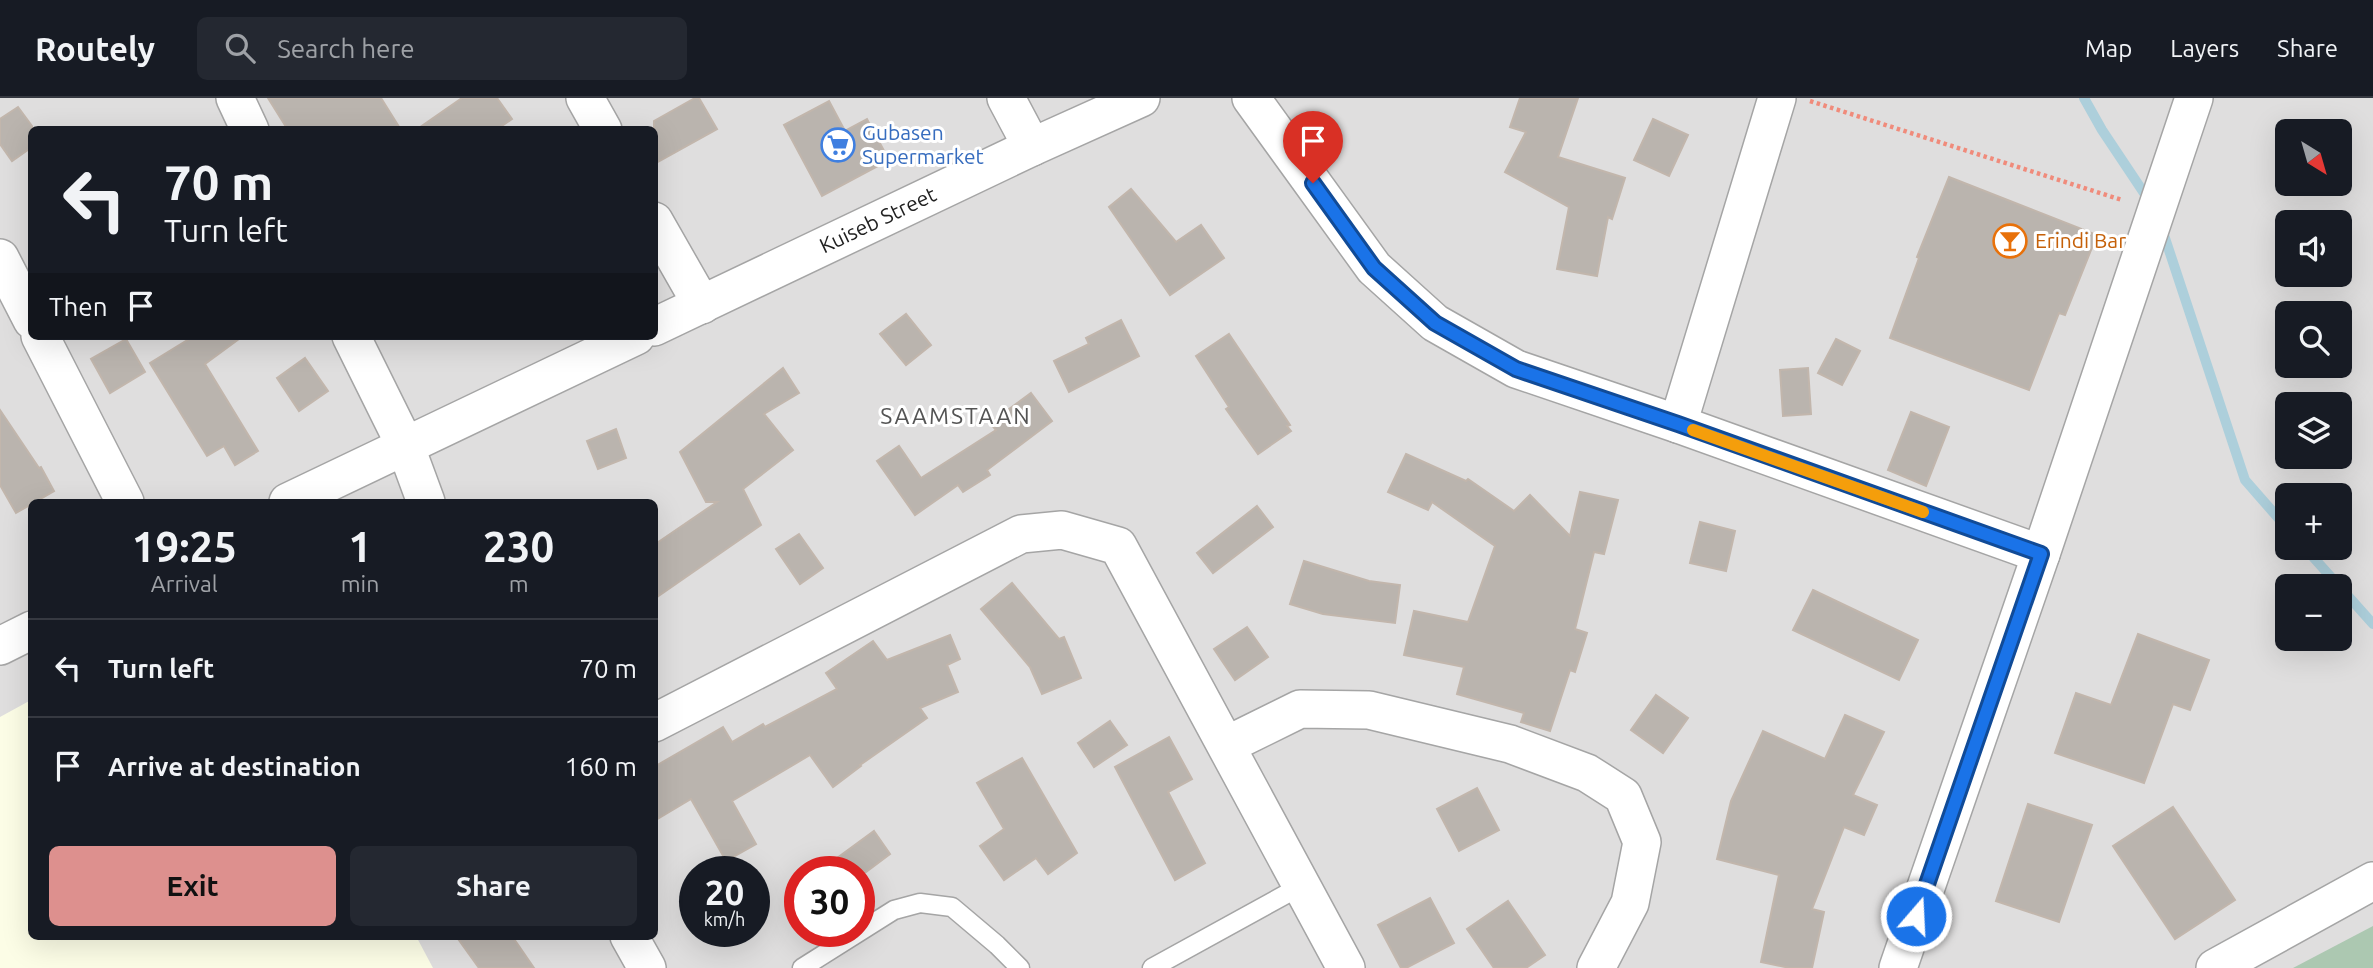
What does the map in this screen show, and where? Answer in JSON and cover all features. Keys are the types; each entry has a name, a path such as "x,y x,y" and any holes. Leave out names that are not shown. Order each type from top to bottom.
{"street":[{"path":"234,98 248,126"},
{"path":"585,98 601,126"},
{"path":"1006,98 1032,147"},
{"name":"Kuiseb Street","path":"658,325 1141,98"},
{"path":"1251,98 1374,268 1435,323 1516,369 2041,554"},
{"path":"1678,424 1777,98"},
{"path":"1898,968 2194,98"},
{"path":"658,228 702,305"},
{"path":"0,258 28,312"},
{"path":"42,340 123,499"},
{"path":"353,340 405,445 425,499"},
{"path":"294,499 628,340"},
{"path":"658,721 1021,534 1062,530 1118,546 1346,968"},
{"path":"0,646 28,632"},
{"path":"1227,745 1300,709 1369,710 1510,744 1587,773 1623,796 1642,842 1630,904 1596,968"},
{"path":"2215,968 2373,881"},
{"path":"631,940 647,968"}],"lane":[{"path":"1152,968 1301,886"},
{"path":"802,968 894,910 920,903 952,907 1020,968"}],"path":[{"path":"1800,98 2156,211"}],"shaded area":[{"path":"0,98 2373,98 2373,968 0,968"},
{"path":"28,702 28,940 418,940 433,968 0,968 0,717"},
{"path":"2373,926 2373,968 2293,968"}],"building":[{"path":"268,98 381,98 398,126 286,126"},
{"path":"462,98 497,98 512,119 502,126 422,126"},
{"path":"699,98 717,129 658,162 658,126 654,126 654,121"},
{"path":"1520,98 1578,98 1558,157 1625,178 1612,219 1608,217 1597,276 1557,269 1569,207 1505,172 1526,132 1510,127"},
{"name":"Gubasen Supermarket","path":"829,101 845,131 867,119 889,160 822,196 784,125"},
{"path":"18,107 32,126 28,126 28,150 12,161 0,144 0,119"},
{"path":"1653,119 1688,135 1669,176 1634,160"},
{"path":"1949,177 2097,235 2065,315 2059,313 2029,390 1890,338 1919,258 1917,257"},
{"path":"1131,189 1176,242 1201,225 1224,258 1170,295 1109,207"},
{"path":"906,314 931,345 906,365 880,334"},
{"path":"1121,320 1139,356 1069,392 1054,361 1089,344 1086,338"},
{"path":"1229,334 1290,425 1287,426 1291,431 1258,454 1226,409 1229,407 1196,356"},
{"path":"1836,339 1860,351 1842,385 1818,373"},
{"path":"127,340 145,372 110,393 91,359"},
{"path":"187,340 238,340 205,364 258,451 235,465 224,446 207,456 150,363"},
{"path":"305,358 328,391 299,411 277,378"},
{"path":"783,368 799,393 764,414 793,450 743,489 761,525 658,596 658,542 717,502 706,502 680,452"},
{"path":"1808,368 1811,414 1783,416 1780,370"},
{"path":"1031,393 1052,421 987,470 990,475 963,492 958,485 915,515 877,461 899,446 921,478 996,430 990,423"},
{"path":"0,410 39,468 41,467 54,491 40,499 28,499 28,506 16,513 0,485"},
{"path":"1911,412 1949,427 1926,486 1888,470"},
{"path":"616,429 626,458 598,469 587,441"},
{"path":"1406,454 1466,481 1468,479 1514,511 1530,495 1570,536 1580,492 1618,500 1604,554 1594,552 1575,629 1587,633 1575,672 1570,670 1550,731 1521,722 1524,713 1457,694 1464,667 1404,655 1414,611 1468,622 1495,546 1432,502 1428,510 1388,492"},
{"path":"1257,506 1273,527 1213,573 1197,553"},
{"path":"1700,522 1735,531 1726,571 1690,563"},
{"path":"799,534 823,568 800,584 776,549"},
{"path":"1304,561 1369,581 1400,585 1395,623 1323,614 1290,604"},
{"path":"1012,583 1059,639 1064,637 1081,678 1042,694 1030,667 981,609"},
{"path":"1813,590 1918,640 1899,680 1793,630"},
{"path":"1247,627 1268,657 1235,680 1214,649"},
{"path":"2138,634 2209,660 2190,710 2173,704 2144,783 2055,753 2076,693 2111,705"},
{"path":"950,635 960,659 947,665 958,692 920,708 927,718 833,787 810,755 732,801 756,844 735,856 723,856 691,799 658,819 658,765 723,727 732,742 763,724 765,727 837,689 826,673 873,641 887,660"},
{"path":"1656,695 1688,718 1663,753 1631,730"},
{"path":"1845,715 1884,732 1853,795 1877,805 1864,835 1844,827 1812,909 1824,912 1812,968 1790,968 1761,962 1779,875 1717,859 1731,801 1763,731 1825,759"},
{"path":"1110,721 1127,745 1094,767 1078,743"},
{"path":"1169,737 1192,779 1168,792 1205,863 1175,880 1115,767"},
{"path":"1022,758 1077,853 1048,874 1036,858 1004,880 980,846 1004,829 977,783"},
{"path":"1477,788 1499,830 1459,851 1437,809"},
{"path":"2028,804 2092,825 2059,922 1996,901"},
{"path":"2173,807 2235,900 2175,939 2113,846"},
{"path":"874,831 890,854 875,865 875,856 840,856"},
{"path":"1430,898 1454,943 1406,968 1401,968 1378,925"},
{"path":"1508,901 1545,955 1526,968 1494,968 1467,929"},
{"path":"459,940 515,940 534,968 479,968"}],"waterway":[{"path":"2084,98 2150,202"},
{"path":"2162,229 2245,480 2275,514"},
{"path":"2316,560 2328,574"},
{"path":"2352,600 2373,624"}],"slow traffic":[{"path":"1693,430 1923,512"}],"place":[{"name":"Gubasen Supermarket","path":"838,145"},
{"name":"Erindi Bar","path":"2010,241"}],"district":[{"name":"SAAMSTAAN","path":"956,416"}],"route":[{"path":"1313,183 1374,268 1435,323 1516,369 2041,554 1916,916"}]}
